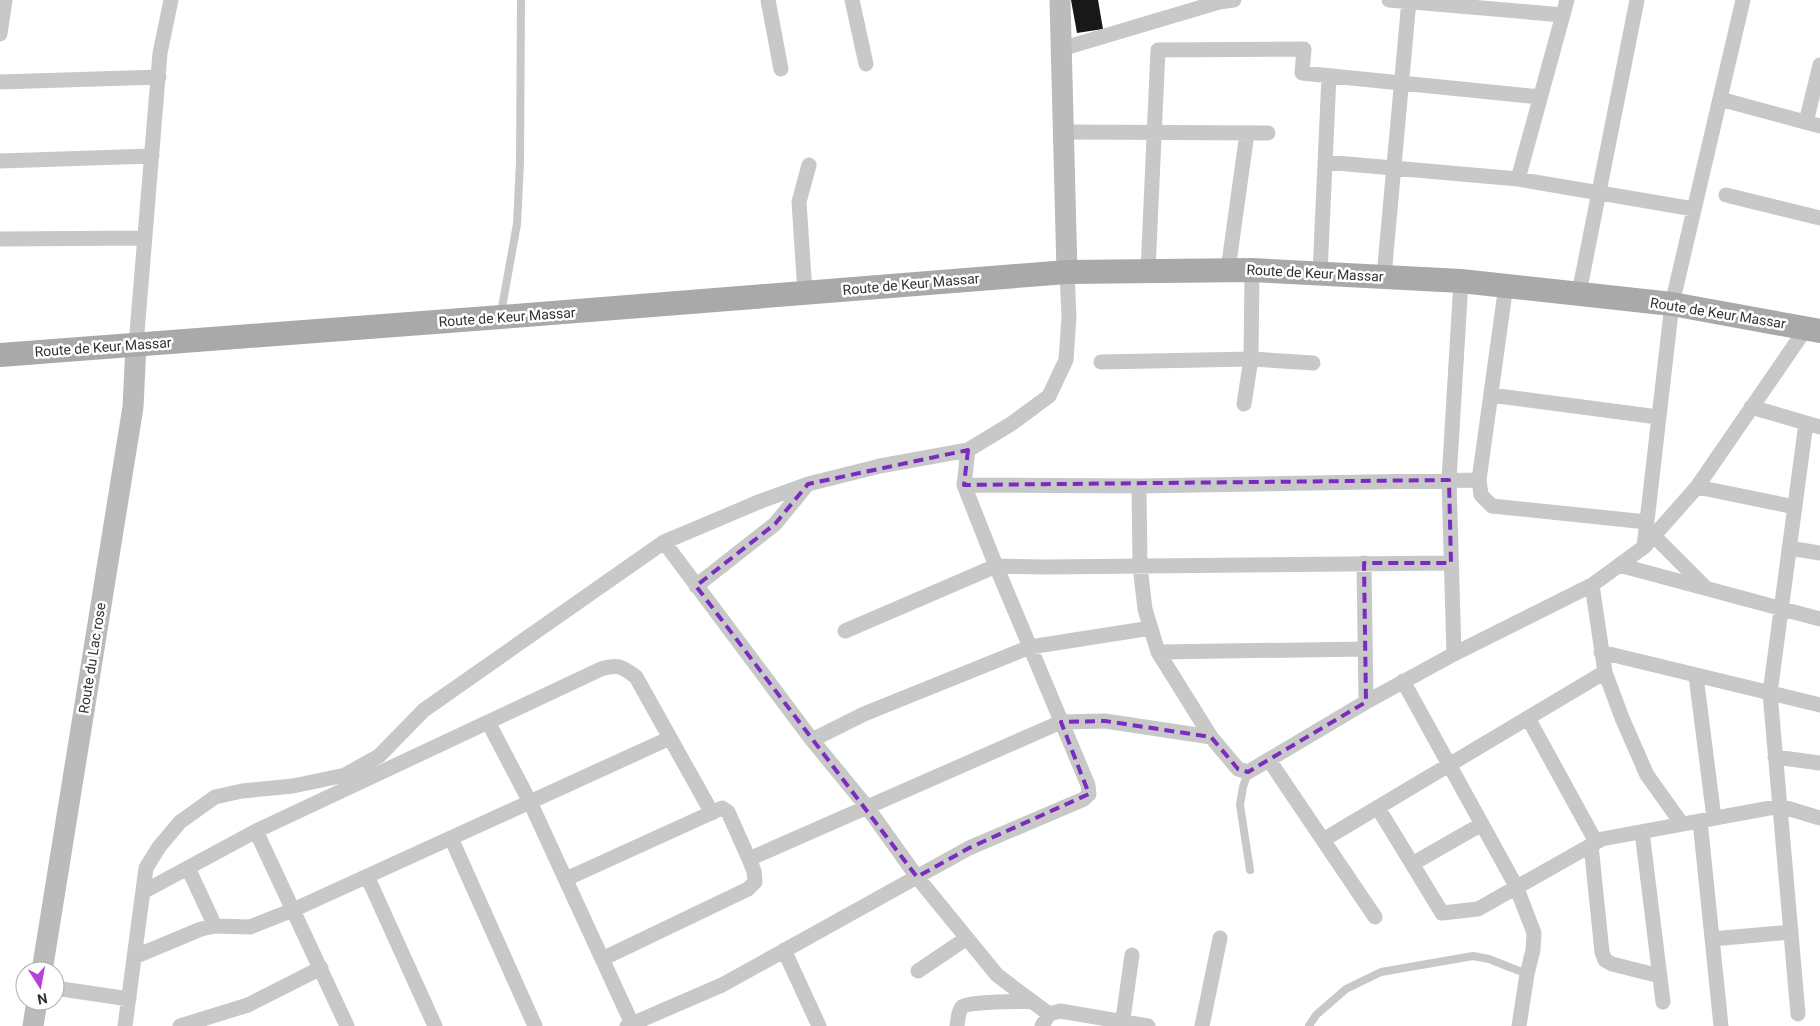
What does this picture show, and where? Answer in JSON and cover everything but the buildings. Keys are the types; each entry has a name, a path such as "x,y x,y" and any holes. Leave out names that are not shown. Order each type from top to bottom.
{"main road":[{"path":"1060,0 1067,272"},
{"name":"Route de Keur Massar","path":"0,355 1067,272 1252,270 1460,280 1672,304 1813,329"},
{"name":"Route du Lac rose","path":"44,961 133,407 136,345"},
{"path":"33,1026 35,1011"}],"street":[{"path":"0,34 5,0 19,0"},
{"path":"136,345 160,53 172,0"},
{"path":"768,0 781,69"},
{"path":"852,0 866,64"},
{"path":"1061,48 1220,2 1234,0"},
{"path":"1389,0 1563,15"},
{"path":"1518,179 1567,0"},
{"path":"1579,293 1637,0"},
{"path":"1707,589 1649,541 1647,522 1672,304 1742,0"},
{"path":"1384,276 1409,1"},
{"path":"1148,271 1158,50 1304,49 1302,73 1540,98"},
{"path":"1720,99 1813,124 1820,65"},
{"path":"1320,273 1329,76"},
{"path":"0,82 158,77"},
{"path":"1064,132 1268,133"},
{"path":"1228,270 1247,132"},
{"path":"0,161 152,156"},
{"path":"1325,162 1518,179 1694,209"},
{"path":"805,293 799,202 809,165"},
{"path":"1726,195 1820,218"},
{"path":"0,239 145,238"},
{"path":"1244,404 1251,359 1252,270"},
{"path":"125,1026 146,868 159,847 180,822 215,797 242,791 293,786 345,775 379,756 424,710 664,542 761,501 808,484 880,466 968,450 1011,424 1049,396 1066,360 1069,317 1067,272"},
{"path":"1454,654 1449,480 1460,280"},
{"path":"1506,285 1478,480 1481,495 1492,506 1647,522"},
{"path":"1139,486 1140,566 1145,609 1158,652 1211,737 1238,769 1248,772 1366,702 1454,654 1592,585 1619,565 1649,541 1697,487 1751,408 1813,329"},
{"path":"1101,362 1251,359 1313,363"},
{"path":"1490,395 1658,417"},
{"path":"1751,408 1813,425 1795,507 1770,694 1798,1014"},
{"path":"488,722 530,802 631,1025 722,985 969,848 1084,799 1088,794 1088,785 964,485 968,450"},
{"path":"964,485 1139,486 1478,480"},
{"path":"696,586 775,524 808,484"},
{"path":"1697,487 1795,507"},
{"path":"664,542 812,740 867,808 917,877 997,975 1032,1002 1046,1020 1060,1010 1122,1024 1148,1026"},
{"path":"1790,548 1820,553"},
{"path":"846,631 996,566 1451,562"},
{"path":"1364,563 1366,702"},
{"path":"1619,565 1820,619"},
{"path":"1592,585 1605,672 1622,718 1647,775 1682,824"},
{"path":"812,740 864,714 1030,648 1151,628"},
{"path":"1158,652 1365,649"},
{"path":"1601,652 1820,705"},
{"path":"143,892 256,831 601,669 615,665 624,668 636,677 712,813"},
{"path":"1323,840 1605,672"},
{"path":"1696,676 1707,820 1712,939 1721,1026"},
{"path":"1404,682 1516,886 1527,910 1534,933 1533,950 1527,974 1519,1026"},
{"path":"1528,718 1593,844 1602,952 1605,960 1612,964 1660,976"},
{"path":"749,859 1061,722 1105,720 1211,737"},
{"path":"134,957 202,929 215,926 250,927 293,910 670,738"},
{"path":"1775,757 1820,763"},
{"path":"1269,760 1375,917"},
{"path":"1378,808 1442,913 1478,909 1602,839 1780,806 1820,818"},
{"path":"566,879 722,808 728,812 754,871 755,882 748,889 602,959"},
{"path":"1412,864 1482,824"},
{"path":"256,831 321,968 346,1026"},
{"path":"1642,832 1664,1002"},
{"path":"451,838 535,1026"},
{"path":"188,868 215,926"},
{"path":"367,876 435,1026"},
{"path":"1712,939 1791,932"},
{"path":"918,971 967,938"},
{"path":"1202,1026 1220,938"},
{"path":"784,950 819,1026"},
{"path":"1122,1024 1132,955"},
{"path":"180,1026 248,1005 321,968"},
{"path":"65,989 129,999"},
{"path":"957,1026 960,1010 963,1006 975,1003 1032,1002"}],"lane":[{"path":"501,317 517,224 520,162 521,0"},
{"path":"1248,772 1240,805 1250,870"},
{"path":"1309,1026 1316,1015 1346,989 1381,972 1473,956 1527,974"}],"highlighted area":[{"path":"968,450 964,485 1449,480 1451,563 1364,563 1366,702 1248,772 1238,769 1211,737 1105,721 1061,722 1089,794 969,848 917,877 696,586 775,524 808,484"}]}
